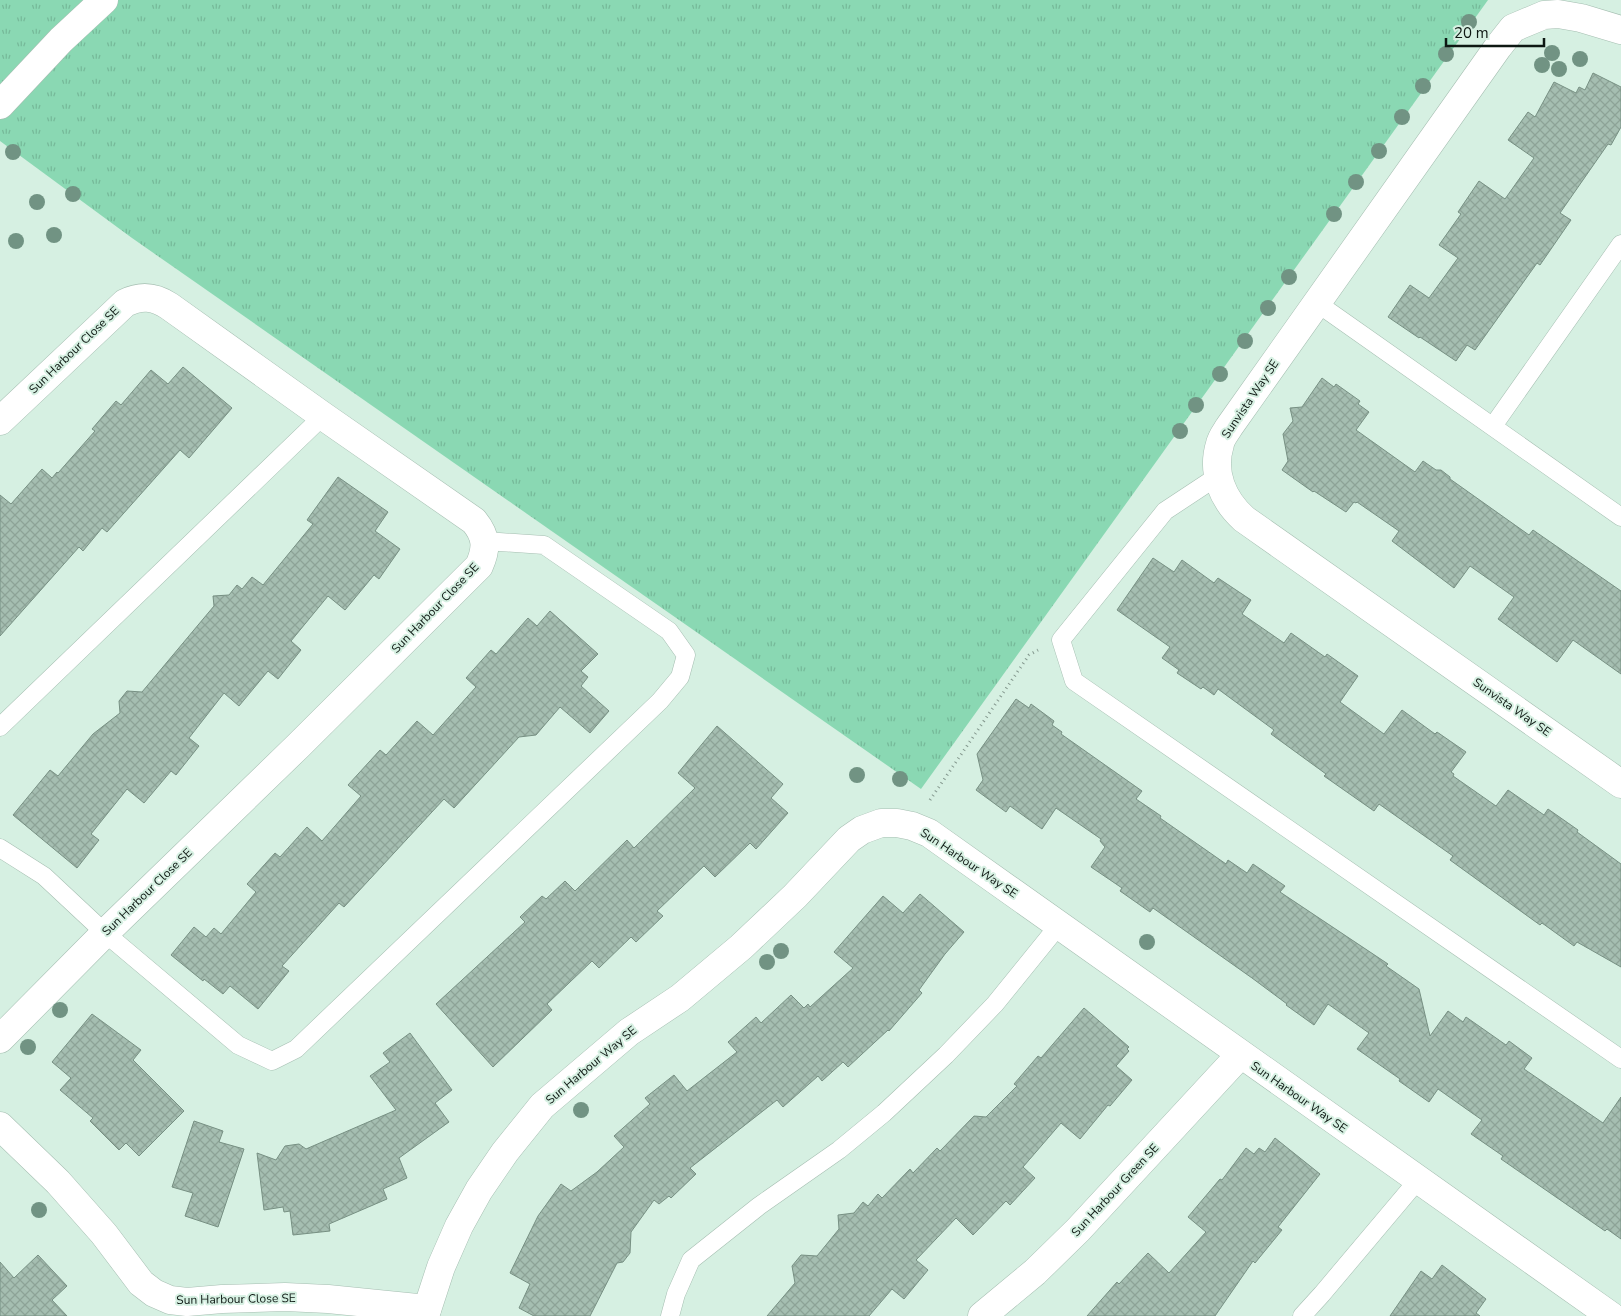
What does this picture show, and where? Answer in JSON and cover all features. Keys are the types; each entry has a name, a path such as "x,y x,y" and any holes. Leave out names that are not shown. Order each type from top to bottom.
{"main road":[{"path":"0,105 61,40 104,0"},
{"name":"Sunvista Way SE","path":"1621,30 1581,18 1558,14 1544,15 1513,28 1229,427 1220,443 1217,460 1218,476 1224,493 1232,508 1244,519 1621,784"},
{"name":"Sun Harbour Close SE","path":"0,422 125,303 141,297 151,297 169,306 474,521 482,530 485,542 484,554 479,566 298,746 105,932 0,1039"},
{"name":"Sun Harbour Way SE","path":"426,1312 441,1267 459,1226 479,1190 505,1152 542,1106 628,1032 680,998 742,947 796,896 849,839 862,830 882,823 912,826 929,833 1418,1180 1594,1312"},
{"name":"Sun Harbour Green SE","path":"982,1316 1035,1272 1078,1230 1240,1055"},
{"name":"Sun Harbour Close SE","path":"0,1126 58,1182 104,1234 142,1283 154,1293 170,1300 187,1302 284,1297 328,1299 426,1312"}],"lane":[{"path":"1493,426 1621,244"},
{"path":"1317,303 1621,517"},
{"path":"0,727 323,416"},
{"path":"1218,476 1164,511 1060,640 1074,681 1621,1059"},
{"path":"0,848 44,876 105,932 238,1045 272,1061 296,1049 660,701 680,677 686,655 668,631 544,545 485,542"},
{"path":"670,1316 676,1294 691,1260 759,1206 839,1150 884,1112 946,1055 995,1004 1059,925"},
{"path":"1302,1316 1418,1180"}],"path":[{"path":"912,826 1029,654 1060,640"}],"green space":[{"path":"0,0 1488,0 921,789 132,238 0,141"}],"building":[{"path":"1593,73 1621,87 1621,127 1611,145 1608,144 1560,213 1571,220 1540,265 1537,263 1475,350 1467,345 1456,361 1388,317 1410,285 1429,298 1458,258 1439,245 1461,214 1458,212 1479,181 1505,199 1534,158 1508,140 1528,112 1535,117 1554,82 1576,93 1579,87 1585,90"},
{"path":"183,367 232,408 189,458 180,450 107,532 102,528 83,551 79,547 0,636 0,495 11,504 42,469 52,478 95,431 92,429 116,401 121,405 151,370 168,384"},
{"path":"1322,378 1334,387 1336,384 1360,401 1358,404 1369,412 1356,430 1415,472 1423,461 1436,470 1441,470 1450,479 1529,535 1533,530 1621,591 1621,674 1573,640 1557,662 1498,619 1514,597 1470,566 1454,588 1392,541 1399,531 1357,502 1354,502 1346,512 1282,470 1288,461 1283,434 1293,421 1290,408 1302,407"},
{"path":"338,477 388,512 375,531 400,549 379,579 374,575 345,610 328,596 291,641 301,650 278,679 268,671 239,706 224,693 189,738 199,746 176,775 171,771 144,803 127,789 91,834 99,840 77,868 13,815 50,770 58,776 93,734 120,713 119,701 127,691 142,692 214,606 213,596 229,595 237,585 242,589 252,577 263,585 313,524 307,520"},
{"path":"1153,558 1174,572 1182,560 1214,583 1218,578 1251,600 1242,614 1284,643 1291,633 1325,657 1327,654 1358,676 1340,702 1384,734 1402,710 1435,734 1437,732 1466,752 1451,772 1454,774 1453,776 1496,806 1508,790 1544,815 1548,809 1621,864 1621,967 1577,942 1574,946 1542,923 1540,925 1450,860 1453,856 1379,804 1374,811 1324,776 1326,774 1271,734 1274,730 1218,689 1214,695 1177,673 1179,670 1162,658 1170,647 1117,610"},
{"path":"550,611 598,654 581,671 588,677 581,686 609,711 590,733 560,707 536,735 519,737 454,808 444,799 344,907 339,903 282,966 289,971 258,1009 230,986 223,994 204,979 203,981 171,955 194,927 206,937 214,928 221,934 256,892 247,884 275,853 280,857 307,827 322,841 361,796 348,785 380,750 386,755 417,721 433,735 476,687 466,678 491,650 496,654 528,618 537,626"},
{"path":"1016,699 1029,708 1031,704 1054,721 1052,725 1062,732 1061,734 1142,791 1136,799 1161,816 1160,818 1226,864 1228,860 1247,873 1253,864 1285,886 1280,892 1388,964 1386,966 1419,989 1430,1036 1448,1011 1463,1022 1466,1017 1506,1045 1509,1041 1532,1058 1524,1069 1603,1123 1621,1097 1621,1239 1607,1229 1605,1231 1501,1159 1503,1156 1471,1134 1482,1120 1438,1089 1429,1102 1357,1049 1369,1033 1328,1004 1314,1025 1252,978 1153,908 1150,912 1120,891 1122,888 1091,867 1105,847 1100,841 1101,839 1056,808 1042,829 1010,806 1006,812 976,790 983,780 977,754"},
{"path":"717,726 783,784 771,798 788,813 756,849 750,843 715,877 704,866 657,911 663,916 636,942 631,937 599,968 592,961 547,1004 552,1010 493,1067 436,1004 525,922 520,917 542,896 546,899 565,881 575,891 627,840 634,848 695,788 678,773"},
{"path":"920,894 964,932 945,954 919,990 922,993 889,1031 848,1067 843,1062 822,1081 818,1076 783,1107 777,1100 690,1168 696,1174 671,1198 669,1196 659,1204 654,1200 631,1232 630,1253 623,1262 617,1263 590,1316 534,1316 519,1308 530,1284 510,1273 538,1216 561,1184 571,1191 597,1172 624,1147 614,1136 650,1104 645,1098 674,1075 687,1091 737,1052 728,1042 756,1017 761,1023 791,995 804,1008 808,1004 810,1007 853,968 834,952 883,896 903,913"},
{"path":"1084,1008 1129,1047 1127,1049 1129,1051 1116,1066 1132,1080 1080,1139 1061,1123 1023,1167 1035,1178 1010,1205 1006,1201 973,1235 956,1218 916,1260 928,1270 904,1299 892,1289 869,1316 767,1316 795,1283 792,1266 801,1255 817,1256 839,1229 838,1215 854,1213 863,1202 868,1206 878,1194 882,1198 910,1169 913,1173 937,1148 940,1151 974,1116 986,1117 1017,1086 1014,1084 1038,1056 1041,1058"},
{"path":"92,1014 141,1050 133,1060 184,1111 139,1156 126,1143 119,1150 90,1121 93,1118 60,1090 71,1078 52,1062"},
{"path":"410,1033 452,1090 435,1103 449,1122 399,1158 407,1178 383,1189 387,1199 329,1224 330,1231 293,1235 290,1211 284,1212 283,1207 264,1210 257,1153 276,1160 285,1146 299,1144 306,1149 396,1110 370,1076 390,1062 383,1053"},
{"path":"194,1121 223,1131 219,1142 244,1149 218,1227 185,1216 193,1193 172,1187"},
{"path":"1275,1138 1320,1174 1278,1227 1282,1230 1255,1263 1253,1261 1215,1316 1087,1316 1117,1282 1119,1284 1148,1253 1169,1273 1206,1232 1188,1217 1220,1179 1222,1180 1246,1148 1254,1154 1259,1148 1265,1152"},
{"path":"38,1255 67,1286 52,1300 67,1316 0,1316 0,1262 14,1278"},
{"path":"1442,1265 1486,1299 1476,1313 1480,1316 1390,1316 1421,1271 1432,1279"}]}
